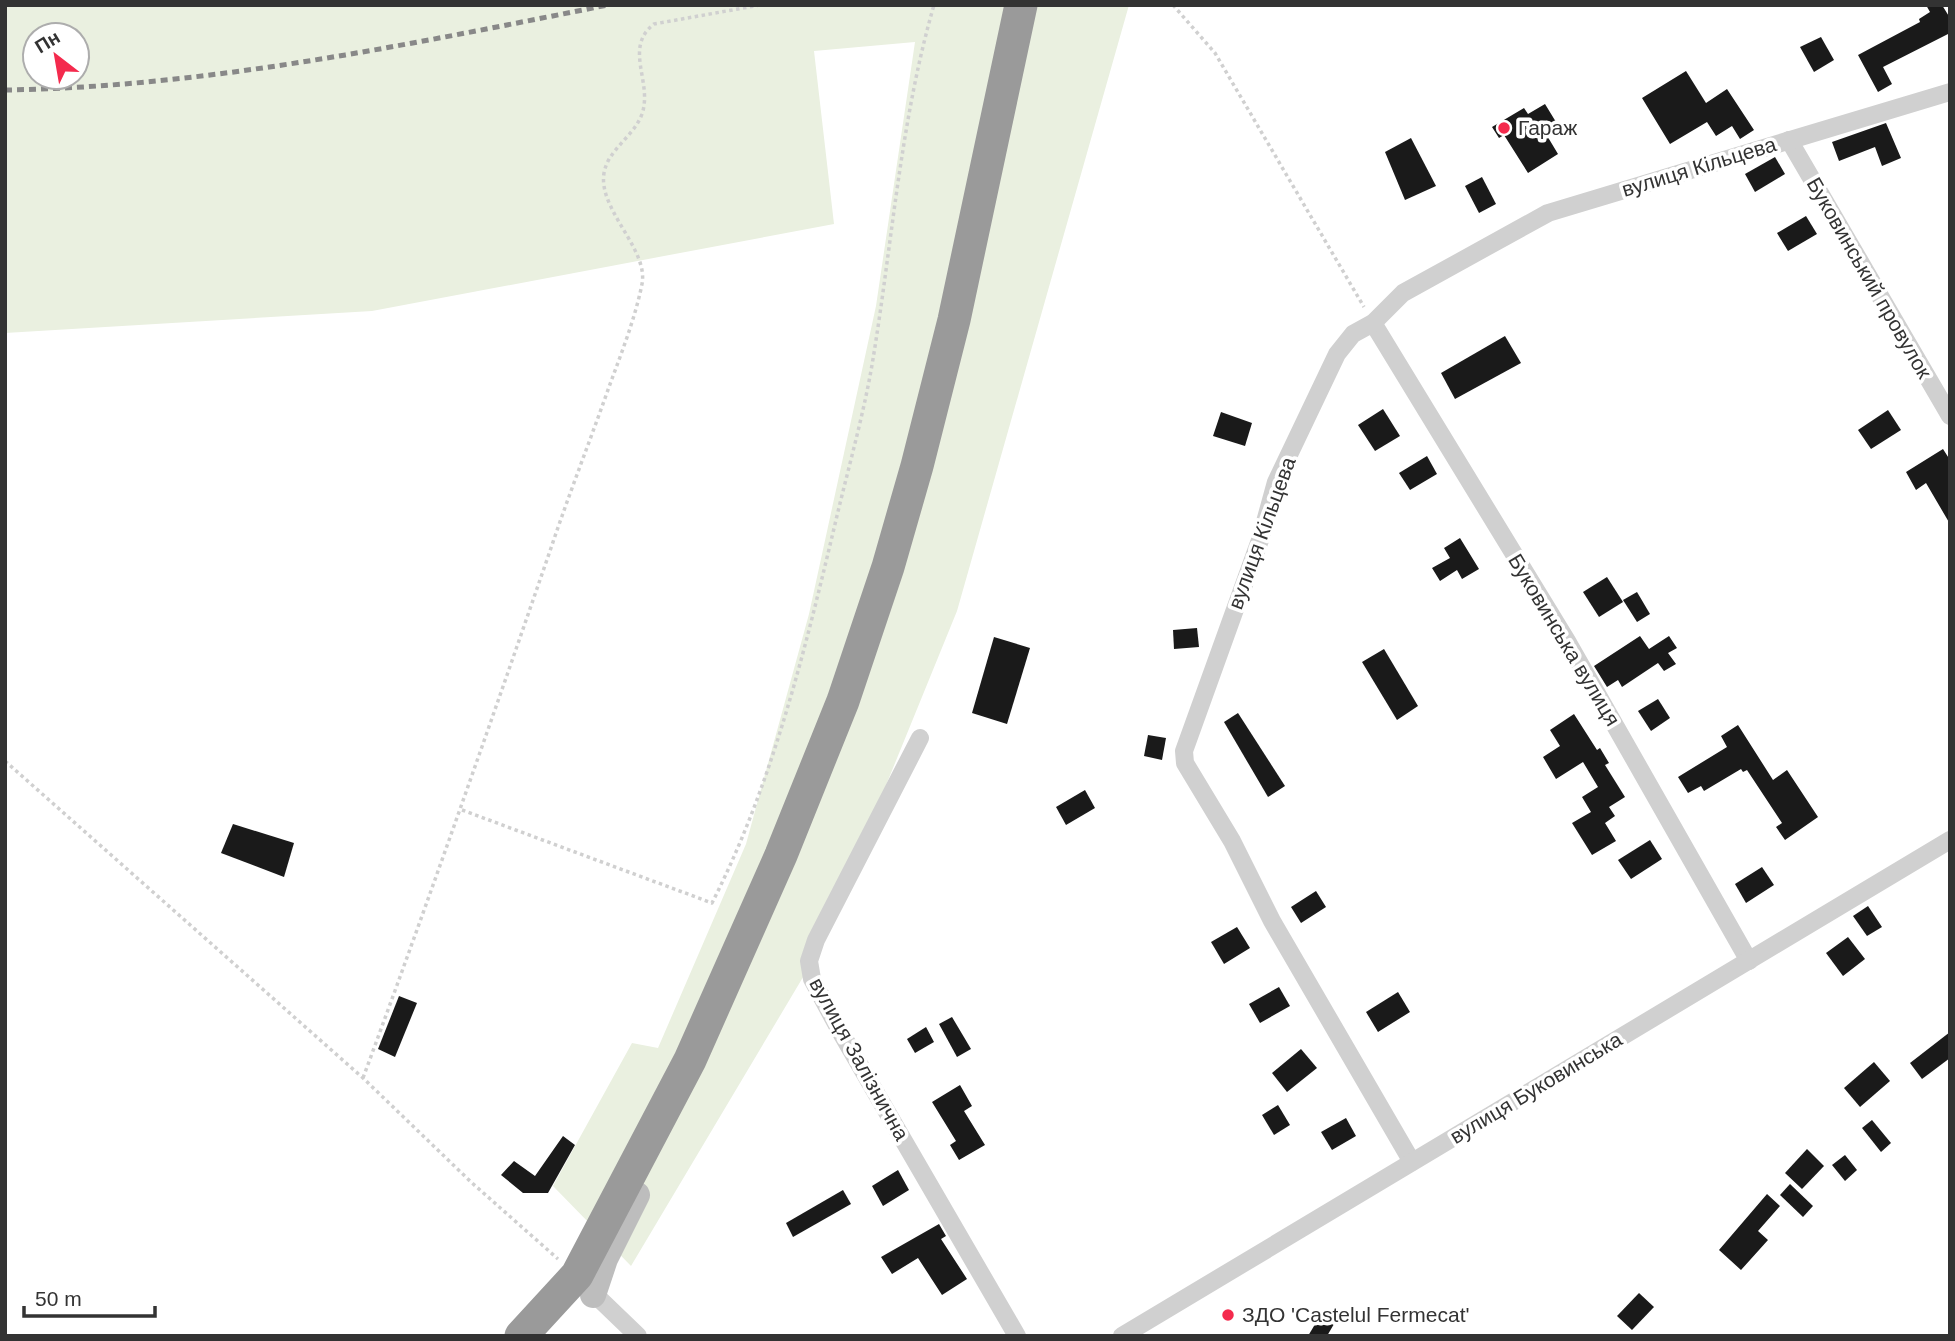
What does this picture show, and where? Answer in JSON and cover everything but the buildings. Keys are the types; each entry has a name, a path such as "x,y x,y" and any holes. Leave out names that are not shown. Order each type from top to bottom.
{"highway":[{"path":"521,1336 585,1286 782,855 843,701 888,566 951,331 1021,5"}],"street":[{"name":"вулиця Кільцева","path":"1412,1162 1272,921 1232,841 1185,763 1184,751 1260,540 1276,482 1337,354 1353,334 1373,323 1403,293 1548,213 1950,92"},
{"name":"Буковинський провулок","path":"1789,140 1950,416"},
{"name":"Буковинська вулиця","path":"1373,323 1567,641 1749,961"},
{"name":"вулиця Залізнична","path":"920,738 816,940 809,961 812,979 840,1031 1017,1336"},
{"name":"вулиця Буковинська","path":"1122,1336 1950,840"},
{"path":"585,1286 638,1336"}],"path":[{"path":"363,1079 462,810 552,545 626,341 643,282 642,265 608,203 603,183 605,165 616,145 632,134 643,111 638,50 643,32 654,24 760,5"},
{"path":"462,810 712,902 740,848 792,692 813,619 872,369 897,195 934,5"},
{"path":"1173,5 1215,53 1373,323"},
{"path":"5,761 363,1079 585,1286"}],"green space":[{"path":"5,5 1129,5 957,611 818,952 631,1266 553,1186 632,1043 658,1048 746,844 809,614 876,306 915,42 814,51 834,224 372,311 5,333"}],"railway":[{"path":"5,90 81,87 233,72 384,48 608,5"}],"place":[{"name":"Гараж","path":"1504,128"},
{"name":"ЗДО 'Castelul Fermecat'","path":"1228,1315"}]}
